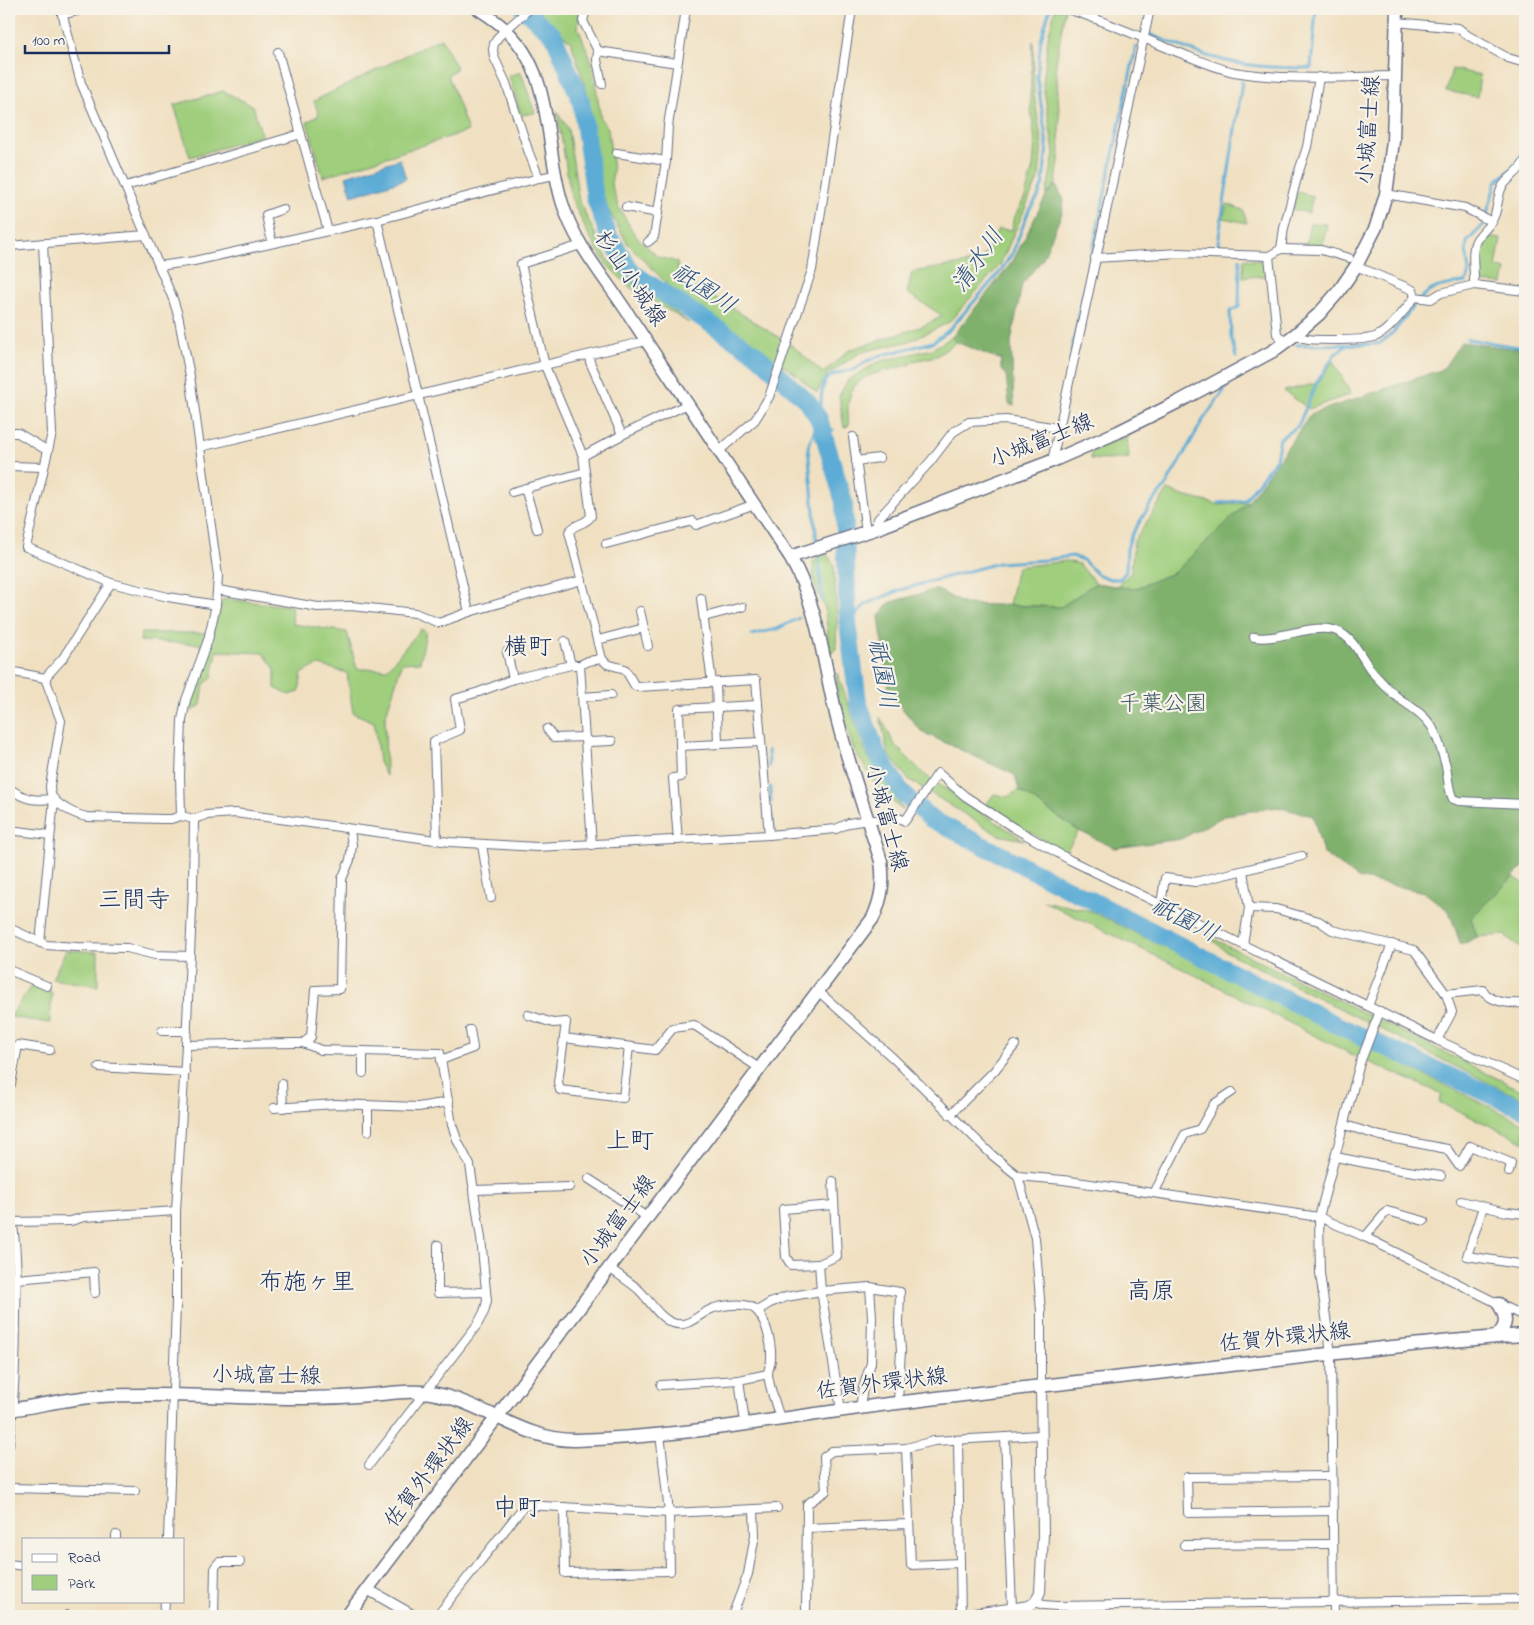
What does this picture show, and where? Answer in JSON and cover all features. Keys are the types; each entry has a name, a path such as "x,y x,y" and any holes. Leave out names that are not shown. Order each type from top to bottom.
{"main road":[{"name":"杉山小城線","path":"478,9 510,26 518,43 529,59 545,104 555,175 568,219 581,245 790,558"},
{"name":"小城富士線","path":"11,1409 98,1396 257,1399 330,1398 425,1392 444,1395 462,1401 498,1417 873,918 879,904 883,877 880,861 838,722 825,669 820,634 811,603 800,575 790,558 870,530 1052,461 1118,432 1273,350 1296,334 1319,314 1339,291 1353,262 1376,226 1386,194 1393,141 1396,15"},
{"path":"1496,1337 1503,1330 1505,1322 1505,1315 1499,1304"},
{"name":"佐賀外環状線","path":"347,1616 498,1417 534,1434 552,1438 573,1440 660,1434 898,1402 1331,1354 1525,1335"}],"street":[{"path":"85,9 62,12 81,82 126,186 178,315 190,376 216,551 218,590 216,605 208,640 186,700 182,720 181,816"},
{"path":"529,9 494,44 494,57 506,83 539,178"},
{"path":"586,9 583,21 598,51 597,60 602,84"},
{"path":"648,242 654,237 666,161 668,126 686,9 681,9"},
{"path":"719,451 755,420 769,397 812,270 852,9"},
{"path":"1067,9 1096,18 1143,39 1233,72 1274,76 1394,76"},
{"path":"1052,461 1150,9"},
{"path":"1396,15 1458,28 1466,35 1508,58 1525,63"},
{"path":"598,51 677,63"},
{"path":"278,52 328,231"},
{"path":"1281,249 1284,228 1307,147 1319,77"},
{"path":"126,186 301,134"},
{"path":"617,153 666,161"},
{"path":"1474,285 1473,251 1477,240 1492,222 1501,189 1507,180 1520,171 1525,161"},
{"path":"159,266 194,261 377,220 555,175"},
{"path":"1386,194 1465,208 1492,222"},
{"path":"626,207 658,213"},
{"path":"272,244 266,215 283,209"},
{"path":"377,220 469,612"},
{"path":"9,246 146,235"},
{"path":"43,243 53,426 26,547 110,583 168,597 216,605"},
{"path":"581,245 521,264 545,366 583,456 591,516 589,520 572,527 569,532 602,658 607,664 625,669 635,686 638,687 756,680 769,835"},
{"path":"1095,258 1179,253 1269,256 1281,249 1321,250 1353,262 1414,290 1415,297 1378,336 1368,339 1317,339 1303,338 1296,334"},
{"path":"1269,256 1277,334 1285,342"},
{"path":"1415,297 1431,299 1441,293 1474,285 1525,291"},
{"path":"200,447 646,341"},
{"path":"589,355 590,362 622,435"},
{"path":"583,456 622,435 688,404"},
{"path":"870,530 930,462 953,432 970,422 1006,420 1058,428"},
{"path":"9,433 18,433 48,450"},
{"path":"853,437 870,530"},
{"path":"856,461 879,458"},
{"path":"9,466 44,467"},
{"path":"512,492 585,472"},
{"path":"525,488 537,529"},
{"path":"606,544 693,522 696,525 755,504"},
{"path":"218,590 318,607 351,606 415,613 439,623 469,612 582,580"},
{"path":"45,678 63,658 110,583"},
{"path":"701,598 717,707 718,744"},
{"path":"704,617 742,607"},
{"path":"640,611 648,646"},
{"path":"598,640 644,628"},
{"path":"1254,637 1310,629 1328,629 1341,632 1348,637 1374,674 1397,697 1419,713 1432,727 1445,765 1453,799 1459,802 1525,804"},
{"path":"565,641 575,665 582,697 592,845"},
{"path":"507,652 513,679"},
{"path":"437,840 434,741 460,730 455,699 513,679 602,658"},
{"path":"9,671 45,678"},
{"path":"45,678 61,721 50,793 54,799 80,816 87,817 163,819 181,816 194,820 206,814 235,813 350,830 482,845 592,845 769,835 836,829 849,823 868,820 897,817 905,820 938,773 965,796 1014,828 1070,860 1437,1040 1524,1079 1525,1063"},
{"path":"582,697 611,696"},
{"path":"678,840 673,778 681,777 679,709 758,704"},
{"path":"547,729 554,738 584,737 589,742 612,741"},
{"path":"680,746 761,742"},
{"path":"9,788 16,794 35,801 54,799"},
{"path":"40,943 54,799"},
{"path":"168,1538 176,1304 176,1211 187,1031 194,820"},
{"path":"9,830 50,835"},
{"path":"303,1043 311,1037 315,990 340,989 342,879 350,860 352,845 350,830"},
{"path":"482,845 491,898"},
{"path":"1161,904 1165,878 1195,882 1302,856"},
{"path":"1242,944 1249,908 1243,871"},
{"path":"1249,908 1276,909 1319,921 1332,930 1414,950 1446,994 1452,1012 1437,1040"},
{"path":"9,928 40,943 77,947 127,948 155,955 190,956"},
{"path":"1368,1006 1392,944"},
{"path":"9,970 46,986"},
{"path":"1446,994 1483,990 1486,995 1509,1004 1525,1003"},
{"path":"818,991 893,1058 992,1155 1018,1176 1063,1180 1319,1218 1365,1238 1525,1317"},
{"path":"1334,1616 1331,1354 1320,1273 1319,1218 1360,1063 1380,1011"},
{"path":"528,1015 553,1023 566,1022 558,1082 560,1090 623,1098 629,1046"},
{"path":"564,1038 655,1050 673,1028 694,1025 759,1068"},
{"path":"441,1060 474,1048 470,1030"},
{"path":"162,1031 187,1031"},
{"path":"186,1045 303,1043 321,1050 440,1053 452,1125 458,1142 470,1164 481,1238 487,1301 477,1325 369,1465"},
{"path":"9,1084 11,1084 18,1045 50,1050"},
{"path":"950,1115 994,1071 1015,1045"},
{"path":"363,1051 363,1073"},
{"path":"98,1067 185,1072"},
{"path":"282,1084 283,1108"},
{"path":"1154,1193 1185,1134 1200,1129 1214,1104 1232,1092"},
{"path":"274,1108 336,1104 418,1107 449,1102"},
{"path":"368,1105 368,1131"},
{"path":"1345,1125 1380,1136 1446,1149 1460,1166 1470,1146 1511,1163 1509,1172"},
{"path":"1336,1157 1441,1176"},
{"path":"958,1440 961,1616 1018,1610 1029,1606 1035,1602 1040,1592 1043,1535 1040,1435 1041,1311 1035,1238 1018,1176"},
{"path":"589,1179 647,1217"},
{"path":"833,1181 837,1256 819,1264 791,1265 786,1257 783,1209 834,1205"},
{"path":"473,1190 569,1187"},
{"path":"1461,1201 1507,1212 1525,1214"},
{"path":"9,1207 17,1279 12,1334 9,1446"},
{"path":"1483,1207 1467,1256 1525,1265"},
{"path":"1365,1238 1387,1210 1424,1221"},
{"path":"12,1222 71,1221 84,1217 176,1211"},
{"path":"438,1245 438,1292 486,1292"},
{"path":"819,1264 820,1291 841,1410"},
{"path":"610,1268 638,1290 666,1319 673,1323 689,1322 713,1308 744,1305 757,1311 764,1322 771,1347 768,1374 780,1418"},
{"path":"17,1279 94,1272 96,1293"},
{"path":"757,1311 770,1303 786,1297 820,1291 870,1287 900,1292 899,1323 902,1350 898,1402"},
{"path":"860,1408 863,1388 871,1363 872,1317 870,1287"},
{"path":"660,1385 739,1380 768,1374"},
{"path":"739,1380 745,1423"},
{"path":"564,1508 565,1573 670,1571 669,1513 660,1434"},
{"path":"806,1616 807,1504 826,1492 824,1457 832,1450 906,1448 934,1441 1040,1435"},
{"path":"1004,1437 1018,1610"},
{"path":"906,1448 911,1565 960,1564"},
{"path":"1332,1476 1187,1477 1188,1513 1333,1511"},
{"path":"9,1488 135,1491"},
{"path":"437,1616 525,1505 669,1513 777,1508"},
{"path":"732,1616 748,1574 755,1535 754,1510"},
{"path":"807,1528 909,1524"},
{"path":"1184,1545 1333,1544"},
{"path":"214,1616 214,1567 219,1562 240,1562"},
{"path":"9,1564 22,1566"},
{"path":"367,1589 414,1616"},
{"path":"1035,1602 1056,1606 1525,1599"},
{"path":"164,1616 165,1602"}],"green space":[{"path":"533,9 580,9 578,28 592,62 601,119 608,128 613,170 611,184 619,208 635,235 658,257 677,262 678,274 794,347 823,373 849,350 923,326 943,316 907,293 912,272 981,261 998,229 1012,230 1013,220 1025,197 1033,167 1035,142 1030,100 1033,41 1034,95 1042,144 1039,177 1000,265 948,323 907,342 861,352 827,375 817,393 793,372 674,291 628,244 608,210 598,179 587,92 571,42"},
{"path":"1055,9 1065,9 1056,64 1060,153 1056,183 1046,196 1054,153 1043,84 1048,37"},
{"path":"441,38 457,68 448,75 468,131 323,177 307,122 319,115 314,101"},
{"path":"1452,69 1480,75 1477,97 1446,91"},
{"path":"521,72 535,113 521,115 509,76"},
{"path":"223,91 253,106 262,136 190,157 174,105"},
{"path":"557,111 568,129 579,201 608,260 689,323 631,288 606,264 586,230 571,197"},
{"path":"1056,185 1064,200 1062,213 1042,260 1022,284 1011,342 1014,406 1009,404 1006,374 1001,370 1001,360 956,342 952,337 1013,261 1046,196"},
{"path":"1298,192 1313,196 1309,213 1292,209"},
{"path":"1227,204 1243,210 1247,223 1223,218"},
{"path":"1310,223 1327,224 1322,247 1306,245"},
{"path":"1488,237 1501,239 1496,267 1506,270 1503,284 1477,282 1477,248"},
{"path":"1244,259 1265,261 1267,276 1243,277"},
{"path":"952,337 956,342 937,356 913,361 909,365 871,375 861,380 854,387 850,396 848,408 849,425 844,428 839,396 848,380 878,362 932,349"},
{"name":"千葉公園","path":"1461,342 1525,350 1525,865 1471,918 1477,937 1461,945 1449,911 1424,892 1358,878 1323,853 1313,816 1277,807 1226,815 1181,839 1115,848 1079,831 1019,790 1015,775 922,732 889,693 879,616 889,603 936,589 964,604 1061,607 1096,583 1134,589 1175,572 1248,502 1311,414 1443,369"},
{"path":"1333,361 1351,394 1309,409 1284,391 1318,383"},
{"path":"1127,436 1129,458 1091,459 1091,449"},
{"path":"1168,490 1183,496 1220,505 1248,502 1175,572 1134,589 1116,586 1131,573 1134,541"},
{"path":"821,545 834,565 837,618 836,649 830,653 825,609 814,583 813,562 820,557"},
{"path":"1066,561 1079,564 1096,583 1061,607 1009,605 1017,567"},
{"path":"223,599 291,606 293,624 347,632 357,669 387,669 421,629 426,632 420,662 402,663 385,718 386,776 379,762 374,722 353,713 347,673 319,665 302,673 299,692 289,695 275,688 275,669 263,653 217,651 212,678 204,684 201,705 193,711 188,703 204,664 200,644 140,641 141,633 213,633"},
{"path":"837,673 866,753 893,792 903,811 878,788 854,750 837,700"},
{"path":"880,717 895,745 925,775 1024,840 998,835 908,779 888,754"},
{"path":"1019,790 1079,831 1065,853 985,806 994,794 1007,797"},
{"path":"1513,877 1525,884 1525,951 1504,935 1477,937 1470,918"},
{"path":"1043,901 1091,911 1525,1124 1525,1142 1439,1102 1442,1094 1353,1055"},
{"path":"1206,935 1525,1092 1525,1099 1505,1091 1227,952"},
{"path":"66,950 98,952 98,986 52,979"},
{"path":"33,983 52,992 50,1023 10,1017"}],"water":[{"path":"400,159 406,179 352,196 346,176"}],"waterway":[{"name":"祇園川","path":"524,9 554,36 581,101 595,198 609,237 633,273 755,353 808,402 819,419 844,502 848,623 858,702 878,756 903,794 931,819 1339,1026 1525,1110"},
{"name":"清水川","path":"819,419 822,391 826,379 835,374 855,369 879,356 933,342 949,330 1000,272 1013,252 1029,210 1038,197 1043,183 1047,146 1037,77 1041,39 1050,9"},
{"path":"1149,34 1195,52 1236,63 1286,68 1311,68 1316,9"},
{"path":"1071,352 1136,47"},
{"path":"1217,250 1242,82"},
{"path":"1297,345 1378,344 1394,332 1413,307 1427,293 1436,288 1466,282 1469,272 1467,242 1484,224 1496,182 1516,165 1525,149"},
{"path":"1236,357 1231,337 1230,311 1239,307 1240,259"},
{"path":"1467,339 1525,348"},
{"path":"1219,503 1245,500 1276,459 1280,438 1298,426 1317,382 1335,354 1347,345"},
{"path":"848,623 866,604 900,590 998,563 1072,556 1083,560 1097,574 1110,579 1120,579 1126,572 1127,549 1131,536 1150,505 1165,487 1203,420 1228,385"},
{"path":"817,546 808,447 819,419 833,430"},
{"path":"818,552 822,601"},
{"path":"751,635 777,629 799,618"},
{"path":"768,750 769,766"},
{"path":"770,787 771,802"},
{"path":"772,816 773,829"}],"district":[{"name":"横町","path":"528,648"},
{"name":"三間寺","path":"134,901"},
{"name":"上町","path":"630,1142"},
{"name":"布施ヶ里","path":"307,1283"},
{"name":"高原","path":"1151,1292"},
{"name":"中町","path":"517,1509"}]}
